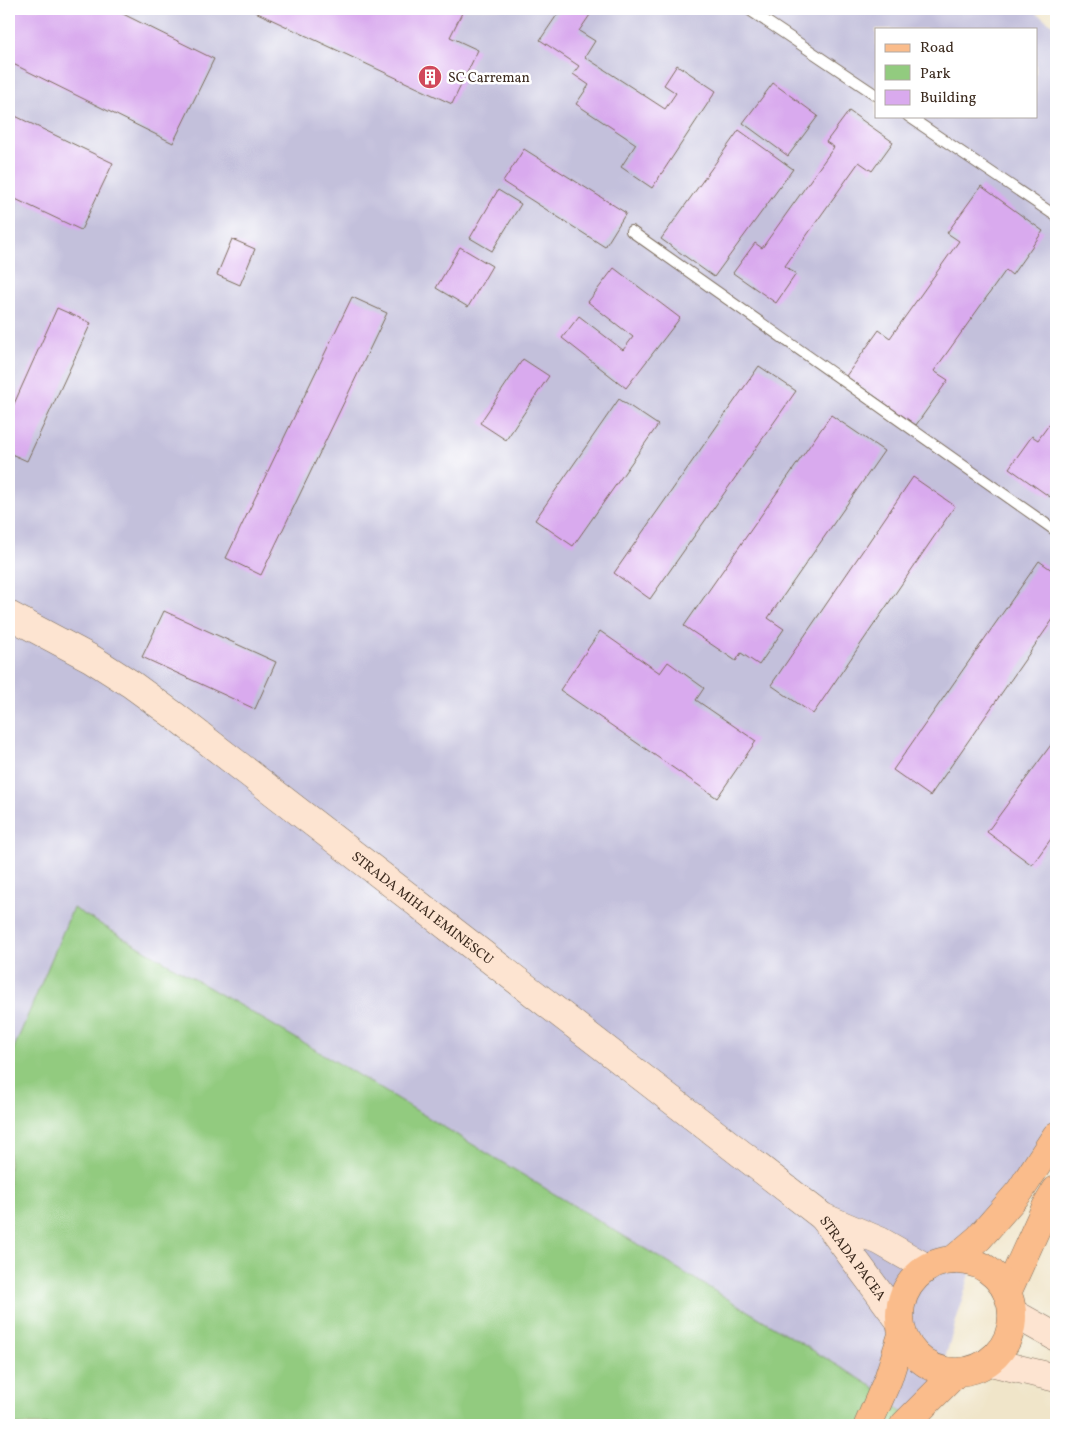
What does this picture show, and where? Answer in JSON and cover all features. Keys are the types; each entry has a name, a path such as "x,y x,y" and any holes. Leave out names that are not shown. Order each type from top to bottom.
{"main road":[{"path":"953,1260 979,1238 1020,1191 1056,1136"},
{"path":"1010,1303 1046,1207 1056,1190"},
{"path":"868,1425 888,1379 901,1328 900,1305 906,1290 915,1278 927,1268 940,1262 966,1261 979,1265 991,1272 1000,1282 1010,1303 1012,1327 1007,1341 990,1362 974,1371 956,1374 940,1369 923,1359 912,1350 901,1328"},
{"path":"904,1425 956,1374"}],"street":[{"name":"STRADA MIHAI EMINESCU","path":"9,615 92,659 131,684 823,1217"},
{"name":"STRADA PACEA","path":"823,1217 880,1241 927,1268"},
{"name":"STRADA PACEA","path":"823,1217 901,1328"},
{"path":"1010,1303 1056,1337"},
{"path":"990,1362 1056,1378"}],"lane":[{"path":"748,9 875,94"},
{"path":"911,118 1056,216"},
{"path":"631,230 1056,531"}],"shaded area":[{"path":"9,9 1030,9 1056,27 1056,1120 987,1217 925,1425 916,1425 875,1388 338,1063 73,908 9,1060"}],"green space":[{"path":"73,908 338,1063 875,1388 916,1425 9,1425 9,1060"}],"building":[{"path":"9,9 113,9 214,59 173,143 9,62"},
{"name":"SC Carreman","path":"249,9 464,9 450,37 478,50 452,104"},
{"path":"561,9 594,9 579,31 595,41 585,57 665,109 676,93 664,85 677,65 716,91 652,188 621,167 636,144 576,104 589,85 573,74 579,66 540,40"},
{"path":"773,83 818,116 788,156 743,123"},
{"path":"849,111 893,142 872,171 859,162 785,266 796,274 776,303 733,273 755,243 762,248 834,147 826,142"},
{"path":"9,113 113,163 81,230 9,196"},
{"path":"739,130 793,169 714,277 661,239"},
{"path":"524,149 626,213 605,247 503,182"},
{"path":"981,186 1043,231 1012,275 1006,270 934,371 948,380 916,425 846,376 879,330 890,338 959,241 947,233"},
{"path":"498,190 521,204 492,251 470,238"},
{"path":"232,239 255,249 240,285 217,275"},
{"path":"460,247 492,266 468,307 436,288"},
{"path":"614,268 680,318 626,388 562,338 579,316 623,350 633,337 588,302"},
{"path":"352,297 387,313 261,575 226,558"},
{"path":"57,308 91,323 27,461 9,453 9,415"},
{"path":"523,359 549,376 506,440 480,423"},
{"path":"759,366 796,391 650,599 614,573"},
{"path":"619,399 658,425 573,546 535,520"},
{"path":"831,415 884,451 768,618 784,629 759,665 741,653 736,661 684,626"},
{"path":"1056,415 1056,488 1050,497 1009,468 1032,436 1038,440"},
{"path":"913,477 955,506 813,714 771,685"},
{"path":"1039,561 1056,573 1056,615 930,796 893,770"},
{"path":"164,611 276,662 255,709 142,657"},
{"path":"600,631 660,673 668,662 704,688 696,700 756,741 717,798 560,690"},
{"path":"1056,738 1056,832 1032,865 987,832"}],"place":[{"name":"SC Carreman","path":"430,77"}]}
